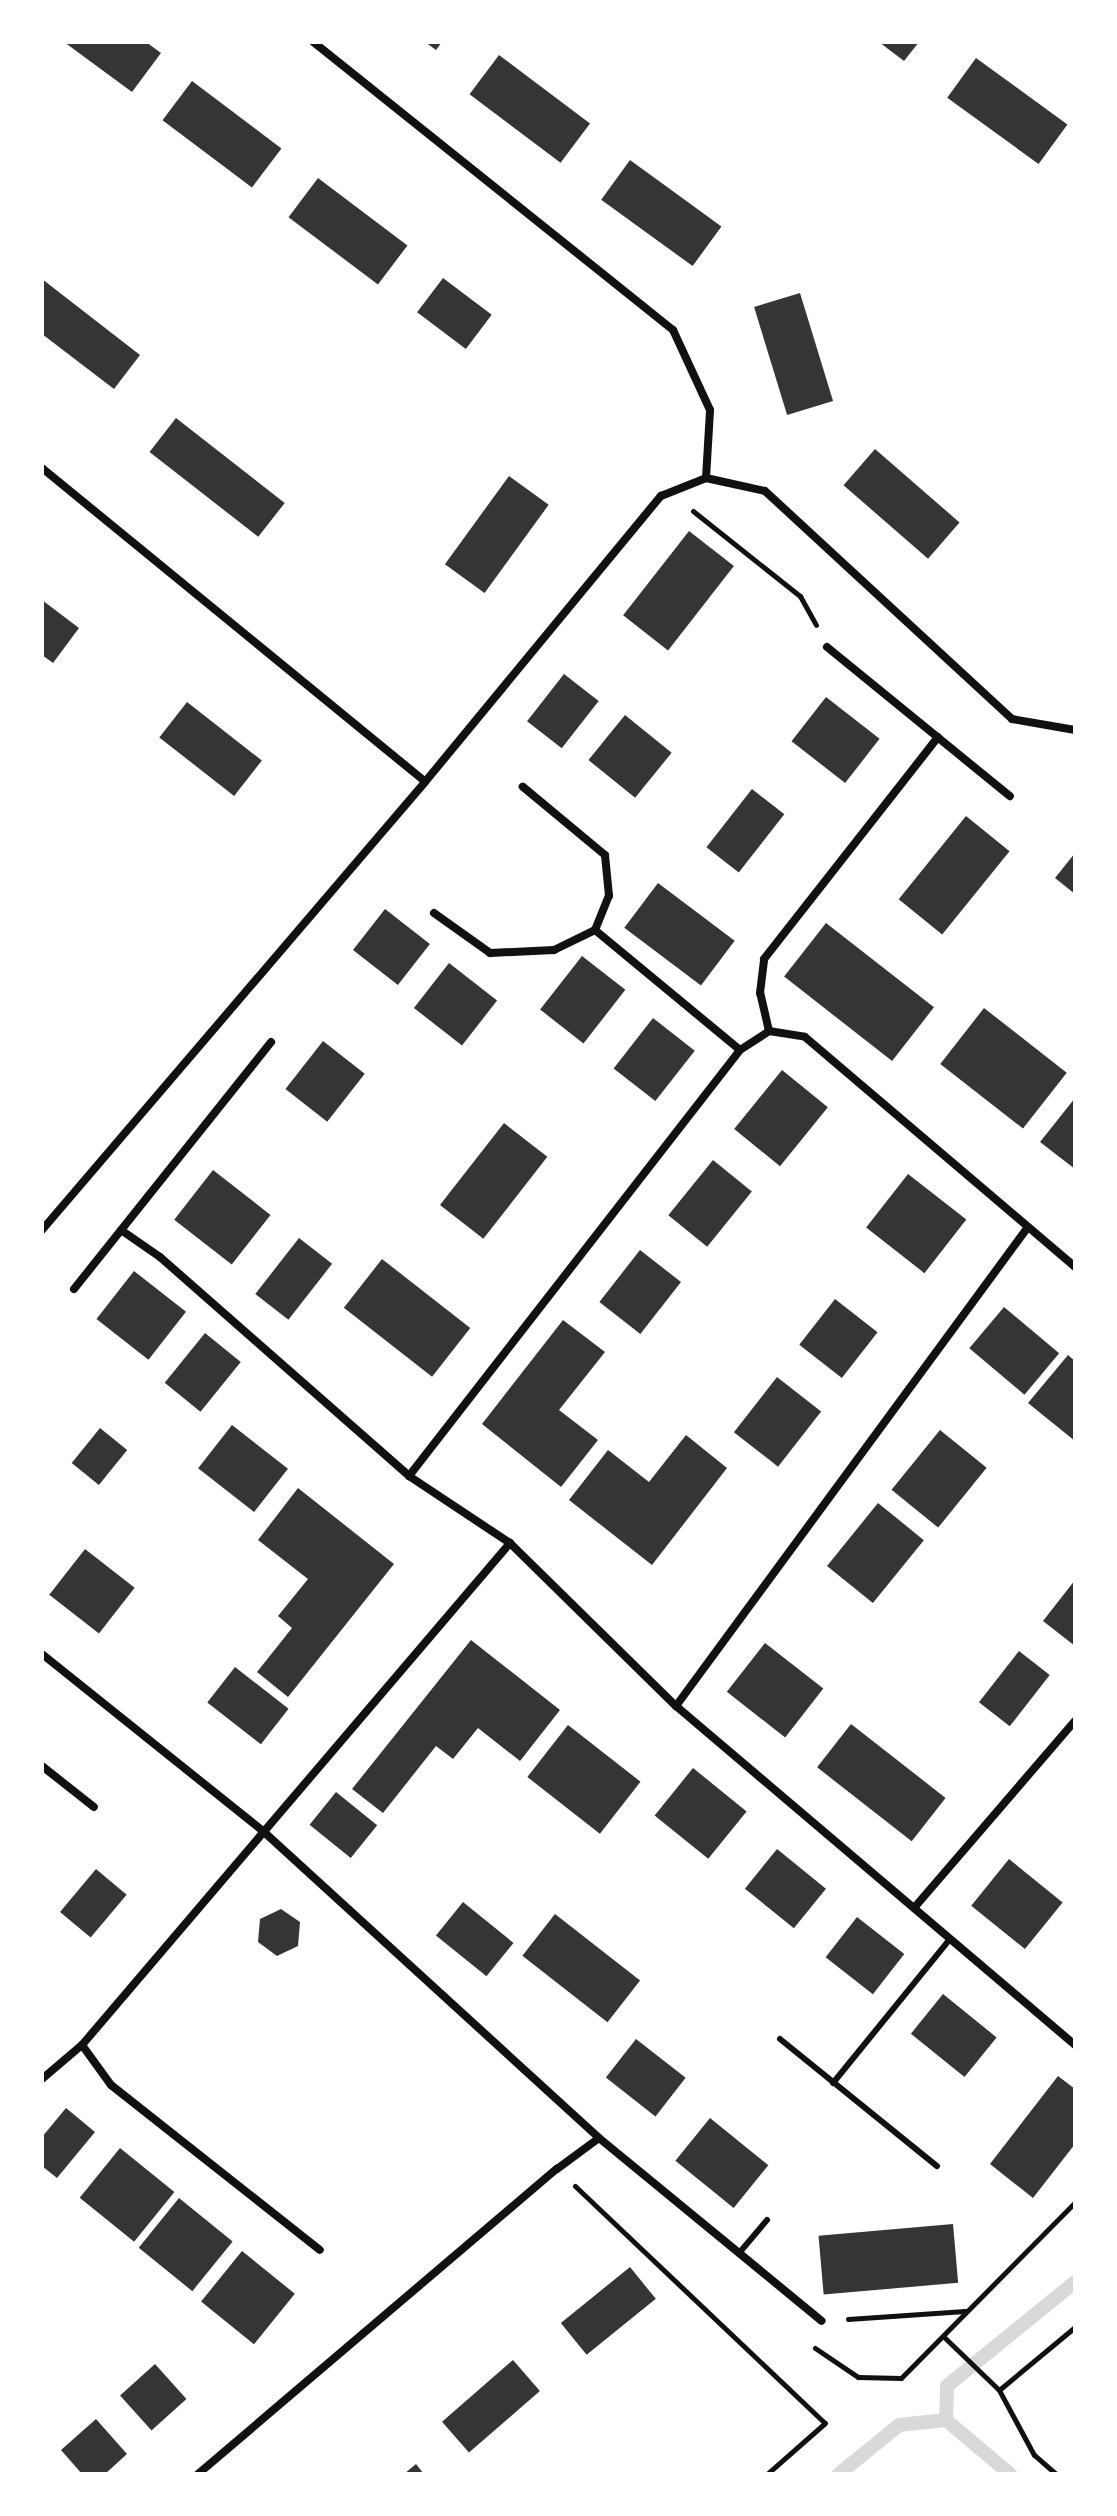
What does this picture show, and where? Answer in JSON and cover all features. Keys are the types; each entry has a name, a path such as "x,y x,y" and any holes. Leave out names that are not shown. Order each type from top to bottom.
{"street":[{"path":"313,42 673,330 710,410 706,478"},
{"path":"42,468 425,782"},
{"path":"42,1230 425,782 661,496 706,478 765,491 1012,719 1075,730"},
{"path":"827,647 1010,796"},
{"path":"769,1031 760,993 764,959 938,737"},
{"path":"434,913 490,953 554,950 595,930 609,896 605,855 523,787"},
{"path":"595,930 740,1050"},
{"path":"409,1476 740,1050 769,1031 805,1037 1075,1267"},
{"path":"74,1289 271,1042"},
{"path":"676,1706 1028,1227"},
{"path":"121,1230 160,1257 409,1476 510,1543 676,1706 1075,2045"},
{"path":"42,2079 82,2045 510,1543"},
{"path":"42,1654 264,1832 599,2138 822,2321"},
{"path":"914,1908 1075,1721"},
{"path":"42,1766 94,1807"},
{"path":"82,2045 111,2085 320,2250"},
{"path":"198,2474 557,2169 599,2138"}],"lane":[{"path":"833,2083 950,1939"},
{"path":"780,2039 937,2166"},
{"path":"740,2252 767,2220"}],"path":[{"path":"677,514 692,510 800,596 827,647"},
{"path":"557,2169 825,2423 767,2474"},
{"path":"966,2311 822,2321 806,2340 858,2377 901,2378 1075,2202"},
{"path":"999,2390 1075,2327"},
{"path":"944,2337 999,2390 1034,2455 1056,2474"}],"building":[{"path":"64,42 146,42 161,53 132,92"},
{"path":"425,42 442,42 436,50"},
{"path":"879,42 919,42 904,61"},
{"path":"499,55 590,124 561,163 470,94"},
{"path":"976,58 1067,124 1039,164 947,98"},
{"path":"192,81 281,148 252,188 163,120"},
{"path":"630,160 721,226 693,266 601,200"},
{"path":"318,178 407,245 378,285 289,217"},
{"path":"443,278 492,315 466,349 417,312"},
{"path":"42,279 140,355 114,389 42,334"},
{"path":"800,293 833,401 787,415 754,307"},
{"path":"176,418 285,503 258,537 150,452"},
{"path":"875,449 960,522 928,559 844,485"},
{"path":"509,476 549,505 485,593 445,564"},
{"path":"689,531 734,566 668,650 623,615"},
{"path":"42,600 79,628 53,663 42,655"},
{"path":"564,674 599,701 562,748 527,721"},
{"path":"826,697 880,739 845,783 792,741"},
{"path":"187,702 262,760 234,796 159,737"},
{"path":"625,715 672,753 635,798 588,760"},
{"path":"752,789 784,814 739,873 706,847"},
{"path":"966,816 1010,851 942,934 899,899"},
{"path":"1075,853 1075,894 1055,878"},
{"path":"658,883 735,941 701,985 624,928"},
{"path":"385,909 430,944 398,985 353,950"},
{"path":"826,923 934,1007 892,1061 784,977"},
{"path":"582,956 625,990 583,1043 540,1010"},
{"path":"449,963 497,1001 462,1045 414,1008"},
{"path":"984,1008 1067,1073 1023,1129 940,1064"},
{"path":"653,1018 695,1051 655,1101 614,1068"},
{"path":"323,1041 365,1074 327,1122 285,1089"},
{"path":"782,1070 828,1107 780,1166 734,1129"},
{"path":"1075,1098 1075,1169 1040,1142"},
{"path":"504,1123 547,1157 483,1239 440,1205"},
{"path":"713,1160 752,1191 707,1247 668,1215"},
{"path":"213,1170 271,1215 232,1265 174,1220"},
{"path":"908,1174 966,1220 924,1273 866,1228"},
{"path":"299,1238 332,1264 288,1320 255,1294"},
{"path":"640,1250 681,1282 640,1334 599,1302"},
{"path":"382,1259 470,1328 432,1377 344,1308"},
{"path":"134,1271 186,1312 148,1360 96,1319"},
{"path":"835,1299 878,1332 842,1378 799,1345"},
{"path":"1004,1307 1059,1353 1024,1395 969,1348"},
{"path":"563,1320 605,1352 559,1410 598,1440 561,1487 482,1424"},
{"path":"205,1333 241,1362 200,1412 165,1383"},
{"path":"1068,1355 1075,1361 1075,1441 1028,1403"},
{"path":"777,1377 821,1411 778,1467 734,1432"},
{"path":"232,1425 288,1469 254,1512 198,1468"},
{"path":"100,1428 127,1450 99,1485 72,1463"},
{"path":"940,1430 987,1468 938,1528 892,1490"},
{"path":"686,1435 727,1468 652,1565 569,1500 608,1450 649,1482"},
{"path":"298,1488 394,1564 288,1697 257,1672 292,1628 278,1616 308,1579 258,1540"},
{"path":"878,1503 924,1540 873,1603 827,1566"},
{"path":"85,1549 135,1588 99,1633 49,1595"},
{"path":"1075,1580 1075,1646 1043,1621"},
{"path":"471,1640 560,1710 520,1761 478,1728 453,1759 436,1746 383,1813 352,1789"},
{"path":"765,1643 823,1689 785,1737 727,1692"},
{"path":"1019,1651 1050,1675 1010,1726 979,1702"},
{"path":"235,1667 289,1709 261,1744 207,1702"},
{"path":"851,1724 946,1798 912,1841 817,1767"},
{"path":"568,1725 640,1782 600,1834 527,1777"},
{"path":"693,1768 747,1811 708,1859 655,1815"},
{"path":"336,1792 377,1825 351,1858 310,1825"},
{"path":"777,1849 826,1889 794,1928 745,1889"},
{"path":"1009,1859 1063,1902 1025,1949 971,1906"},
{"path":"96,1869 127,1895 91,1938 60,1912"},
{"path":"463,1902 514,1943 486,1976 436,1935"},
{"path":"281,1909 300,1922 298,1946 277,1956 258,1942 260,1919"},
{"path":"555,1914 640,1980 607,2022 522,1956"},
{"path":"857,1917 904,1954 873,1994 826,1957"},
{"path":"943,1994 997,2037 965,2077 911,2034"},
{"path":"636,2039 686,2078 655,2116 606,2078"},
{"path":"1058,2076 1075,2089 1075,2144 1033,2198 990,2164"},
{"path":"66,2108 95,2132 57,2178 42,2166 42,2137"},
{"path":"710,2118 768,2165 734,2208 675,2161"},
{"path":"120,2148 174,2192 134,2242 80,2198"},
{"path":"179,2198 233,2241 192,2291 139,2248"},
{"path":"953,2224 958,2283 824,2295 819,2236"},
{"path":"242,2251 295,2294 254,2344 201,2302"},
{"path":"630,2267 656,2299 587,2355 561,2323"},
{"path":"513,2360 540,2391 469,2453 442,2422"},
{"path":"155,2364 186,2399 152,2430 120,2395"},
{"path":"96,2419 127,2454 105,2474 82,2474 61,2450"},
{"path":"416,2464 424,2474 404,2474"}],"waterway":[{"path":"946,2420 947,2386 1075,2282"},
{"path":"839,2474 899,2425 946,2420 1010,2474"}]}
